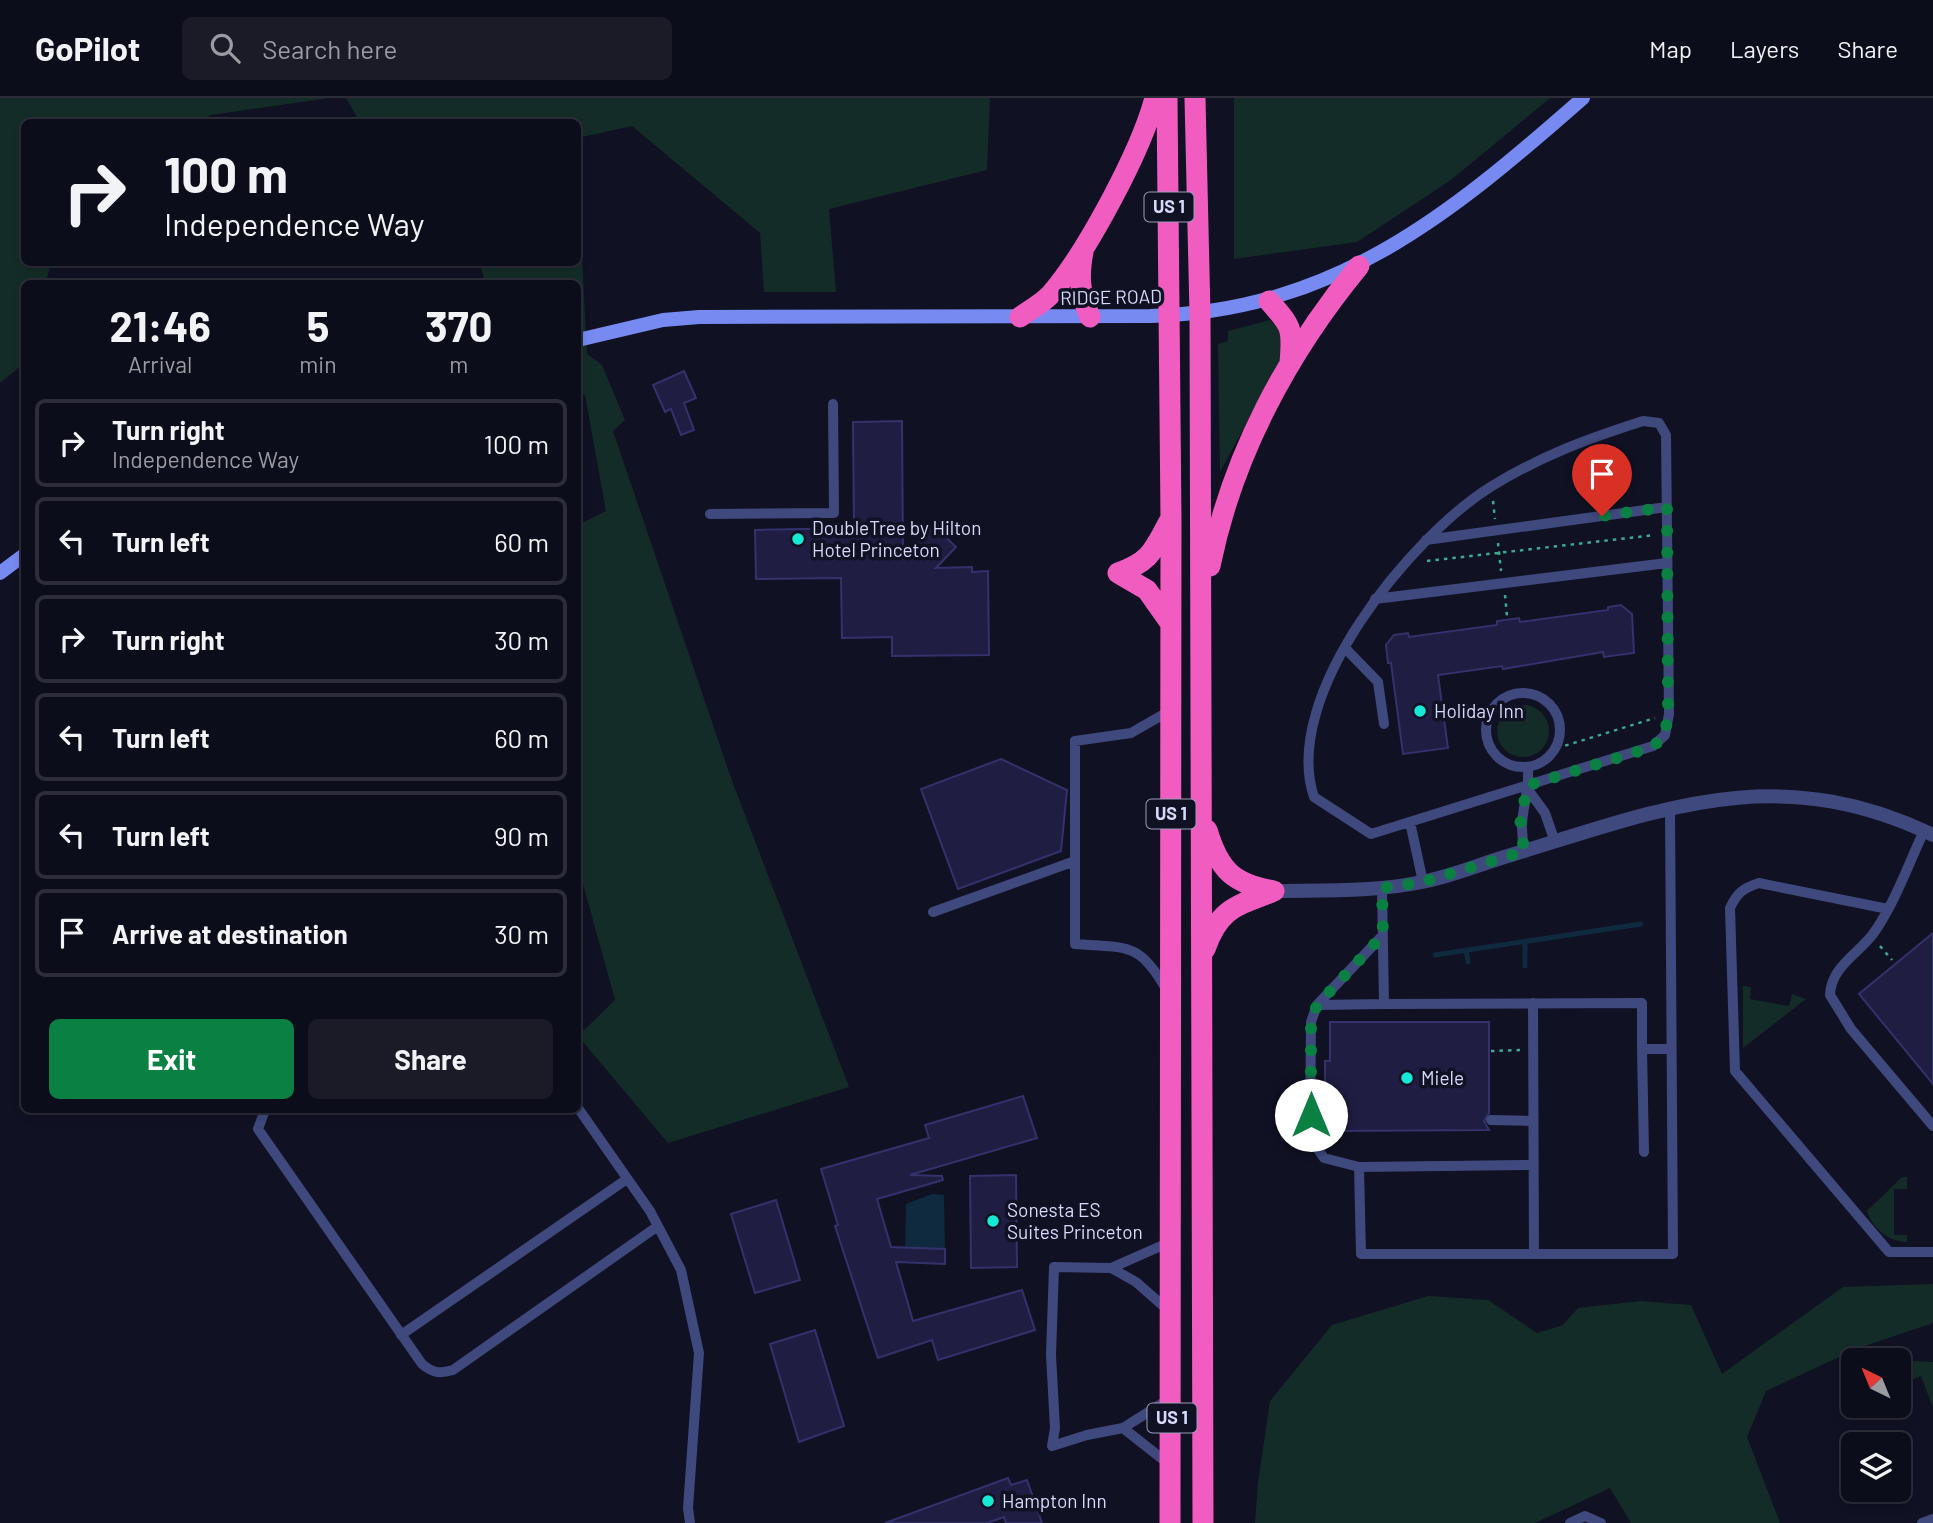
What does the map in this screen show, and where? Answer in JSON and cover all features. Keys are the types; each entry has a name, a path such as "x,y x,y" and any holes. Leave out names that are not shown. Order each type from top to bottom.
{"highway":[{"path":"1020,317 1049,295 1084,247 1147,128 1155,98"},
{"name":"US 1","path":"1167,98 1171,519 1170,1523"},
{"name":"US 1","path":"1195,98 1200,314 1203,1523"},
{"path":"1084,247 1079,276 1080,294 1090,317"},
{"path":"1201,613 1219,524 1237,469 1289,368 1326,306 1359,266"},
{"path":"1269,301 1286,321 1292,333 1289,368"},
{"path":"1171,519 1141,565 1118,573 1147,590 1171,625"},
{"path":"1201,810 1213,850 1226,871 1248,886 1274,891"},
{"path":"1202,957 1213,926 1222,915 1236,906 1274,891"}],"street":[{"name":"RIDGE ROAD","path":"581,339 663,320 699,317 1170,316 1200,314 1269,301 1304,290 1359,266 1398,244 1445,211 1583,98"},
{"path":"0,572 21,557"},
{"path":"1274,891 1382,888 1423,882 1670,809 1709,799 1754,795 1811,797 1873,811 1928,833"}],"lane":[{"path":"710,514 834,513 833,404"},
{"path":"1643,421 1659,423 1666,435 1668,714 1665,734 1653,747 1529,788 1371,834 1314,797 1309,775 1310,736 1318,704 1345,648 1375,599 1426,540 1491,487 1563,447 1643,421"},
{"path":"1426,540 1667,507"},
{"path":"1375,599 1667,564"},
{"path":"1345,648 1378,682 1384,724"},
{"path":"1525,693 1538,696 1549,704 1557,715 1560,729 1552,754 1541,763 1528,767 1514,767 1502,761 1492,751 1486,739 1486,725 1499,701 1511,695 1525,693"},
{"path":"1171,710 1130,733 1076,741 1075,861 1075,944 1129,949 1150,961 1171,998"},
{"path":"1525,851 1520,831 1521,813 1529,788 1528,767"},
{"path":"1529,788 1545,813 1555,842"},
{"path":"1359,1167 1361,1254 1673,1254 1670,809"},
{"path":"1410,822 1423,882"},
{"path":"1928,833 1872,936 1838,971 1830,995 1851,1029 1933,1126"},
{"path":"933,912 1075,861"},
{"path":"1888,909 1759,883 1745,888 1735,897 1730,908 1735,1071 1889,1252 1933,1252"},
{"path":"1382,888 1384,1004"},
{"path":"1383,935 1317,1005 1311,1022 1310,1138 1324,1158 1359,1167 1533,1165"},
{"path":"1533,1003 1534,1254"},
{"path":"1317,1005 1642,1003 1644,1152"},
{"path":"1642,1049 1671,1049"},
{"path":"581,1112 658,1226 681,1270 699,1353 688,1508 690,1523"},
{"path":"264,1113 258,1129 401,1335 422,1364 432,1372 442,1374 453,1370 658,1226"},
{"path":"1491,1120 1533,1121"},
{"path":"401,1335 627,1179"},
{"path":"1171,1242 1111,1268 1054,1267 1051,1355 1055,1428 1052,1446 1123,1428 1172,1397"},
{"path":"1111,1268 1136,1282 1171,1312"},
{"path":"1123,1428 1171,1466"},
{"path":"1570,1523 1585,1516 1601,1523"},
{"path":"1922,1523 1933,1519"}],"path":[{"path":"1491,487 1507,616"},
{"path":"1426,540 1427,563 1655,535"},
{"path":"1558,742 1563,746 1668,714"},
{"path":"1872,936 1892,960"},
{"path":"1491,1051 1521,1051"}],"green space":[{"path":"0,98 330,98 211,115 206,119 21,119 21,266 51,266 46,280 21,280 21,366 0,383"},
{"path":"346,98 990,98 987,170 829,209 836,292 764,292 760,233 632,126 581,137 581,119 358,119"},
{"path":"1234,98 1550,98 1451,180 1357,242 1234,259"},
{"path":"581,236 587,354 602,365 625,420 613,431 731,778 849,1087 668,1143 581,1040 581,1033 615,1000 581,877 581,524 606,511 585,395 581,393 581,280 484,280 481,266 581,266"},
{"path":"1270,320 1282,333 1281,360 1220,472 1218,344 1228,341 1228,331"},
{"path":"1523,705 1533,707 1541,713 1547,721 1547,741 1541,749 1533,755 1523,757 1513,755 1505,749 1499,741 1497,731 1499,721 1505,713 1513,707"},
{"path":"1743,986 1751,987 1750,999 1789,1006 1792,994 1806,999 1743,1048"},
{"path":"1902,1177 1907,1177 1907,1189 1894,1189 1894,1235 1907,1235 1907,1242 1894,1240 1882,1233 1867,1211"},
{"path":"1933,1284 1933,1323 1859,1348 1841,1348 1841,1356 1766,1391 1747,1437 1780,1523 1631,1523 1610,1488 1535,1523 1255,1523 1270,1401 1332,1325 1428,1296 1488,1300 1537,1333 1563,1325 1578,1308 1640,1301 1691,1305 1722,1374 1843,1287"},
{"path":"1933,1362 1933,1408 1921,1376 1911,1380 1911,1363"}],"water":[{"path":"932,1194 944,1195 945,1249 905,1248 906,1204"}],"building":[{"path":"684,371 696,398 684,403 694,430 681,435 671,409 665,412 653,385"},
{"name":"DoubleTree by Hilton Hotel Princeton","path":"902,421 903,557 934,526 956,547 936,568 972,567 972,572 988,571 989,655 892,656 892,637 842,638 841,578 756,579 755,530 854,528 853,422"},
{"name":"Holiday Inn","path":"1621,605 1632,614 1634,653 1604,657 1603,652 1503,669 1502,666 1438,675 1448,748 1403,754 1391,663 1388,663 1386,645 1394,635 1408,633 1409,637 1497,625 1497,621 1519,618 1520,622 1608,610 1608,607"},
{"path":"1001,759 1067,790 1061,851 958,889 921,789"},
{"path":"1933,933 1933,1084 1859,994"},
{"name":"Miele","path":"1330,1022 1489,1022 1489,1113 1484,1121 1489,1130 1330,1131 1330,1095 1325,1095 1325,1061 1330,1061"},
{"path":"1023,1096 1037,1138 910,1175 942,1176 943,1180 877,1199 891,1247 945,1249 945,1264 896,1262 913,1321 1022,1290 1035,1330 938,1360 932,1340 878,1358 835,1226 838,1225 821,1169 929,1138 925,1125"},
{"name":"Sonesta ES Suites Princeton","path":"1016,1175 1017,1267 971,1268 970,1176"},
{"path":"776,1200 800,1280 755,1293 731,1214"},
{"path":"815,1330 844,1426 799,1442 770,1344"},
{"name":"Hampton Inn","path":"1008,1478 1011,1485 1027,1480 1042,1523 1006,1523 1004,1517 987,1523 885,1523"}],"waterway":[{"path":"1435,955 1641,924"},
{"path":"1525,942 1525,966"},
{"path":"1466,950 1468,962"}],"place":[{"name":"DoubleTree by Hilton Hotel Princeton","path":"798,539"},
{"name":"Holiday Inn","path":"1420,711"},
{"name":"Miele","path":"1407,1078"},
{"name":"Sonesta ES Suites Princeton","path":"993,1221"},
{"name":"Hampton Inn","path":"988,1501"}],"route":[{"path":"1311,1115 1311,1022 1317,1005 1383,935 1382,888 1423,882 1525,851 1520,831 1521,813 1529,785 1653,747 1665,734 1668,714 1667,507 1602,516"}]}
